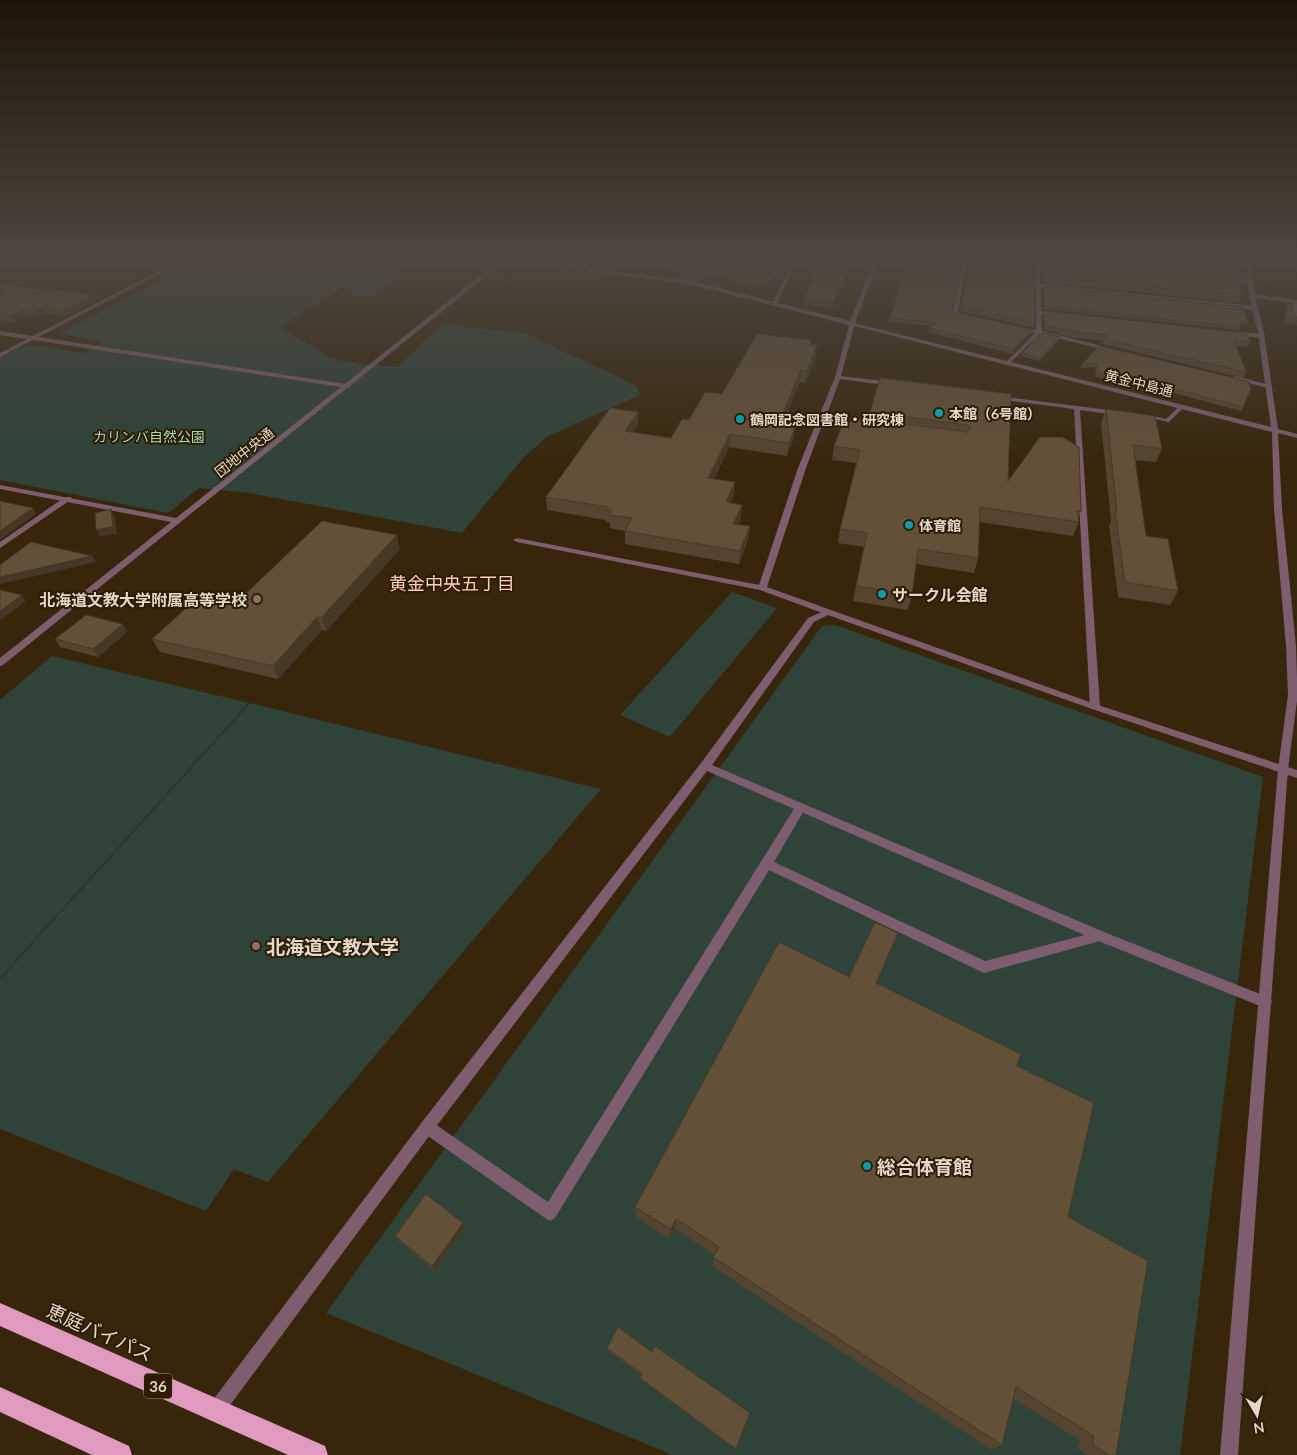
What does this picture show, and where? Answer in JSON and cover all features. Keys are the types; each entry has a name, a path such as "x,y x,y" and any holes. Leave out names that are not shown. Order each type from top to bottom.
{"highway":[{"name":"恵庭バイパス","path":"0,1314 316,1455"},
{"path":"0,1399 120,1455"}],"street":[{"path":"0,355 54,328"},
{"name":"団地中央通","path":"0,663 420,328"},
{"path":"762,588 802,468 838,377 851,328"},
{"name":"黄金中島通","path":"871,328 1297,436"},
{"path":"1020,328 1116,350"},
{"path":"1008,363 1039,332 1039,328"},
{"path":"1229,1455 1283,769 1294,695 1286,581 1278,509 1275,431 1260,328"},
{"path":"1223,332 1262,336"},
{"path":"0,333 348,386"},
{"path":"838,377 896,385"},
{"path":"1230,377 1268,386"},
{"path":"991,397 1125,414"},
{"path":"1135,415 1167,421 1181,406"},
{"path":"1078,408 1095,707"},
{"path":"820,423 867,429"},
{"path":"0,487 178,520"},
{"path":"0,546 68,499"},
{"path":"517,540 762,588 1095,707 1297,774"},
{"path":"216,1411 427,1127 705,766 811,620 828,612"},
{"path":"705,766 1100,936 1265,1002"},
{"path":"427,1127 550,1213 801,807"},
{"path":"767,864 984,967 1100,936"}],"green space":[{"name":"カリンバ自然公園","path":"69,328 281,328 330,358 345,362 397,367 439,328 478,328 524,333 637,386 640,395 548,436 523,458 462,533 249,493 199,488 168,513 0,480 0,357 21,347 31,345 84,353 104,342 59,333"},
{"path":"732,592 777,608 670,737 620,715"},
{"path":"835,625 1263,777 1180,1455 673,1455 326,1313 822,626"},
{"path":"52,656 249,703 0,978 0,700"},
{"path":"250,703 601,789 268,1182 234,1169 206,1211 0,1129 0,979"}],"building":[{"path":"929,328 1024,328 1033,330 1013,349"},
{"path":"1058,328 1199,328 1246,333 1250,342 1234,340 1246,372 1104,339 1108,335 1076,332"},
{"path":"1042,333 1060,337 1041,358 1022,353"},
{"path":"757,334 812,340 810,344 817,345 807,371 801,370 779,422 796,425 789,443 730,434 708,478 735,482 726,502 742,505 733,524 750,526 740,551 625,531 632,518 609,515 612,510 605,509 607,507 546,497 610,408 638,412 625,431 671,438 682,419 689,420 705,392 722,394"},
{"path":"1099,346 1248,381 1251,389 1243,407 1137,379 1134,383 1098,373 1097,363 1082,364"},
{"path":"880,378 1011,394 1008,481 1040,437 1062,437 1079,447 1081,511 1077,511 1079,522 980,507 978,558 918,549 912,595 856,586 867,533 840,529 860,450 834,446 843,423 863,419 967,432 972,428 967,425 870,412"},
{"path":"1106,409 1155,416 1162,449 1133,445 1146,536 1168,539 1178,591 1125,582 1115,511 1117,511"},
{"path":"0,501 33,508 0,531"},
{"path":"111,509 113,526 96,530 95,513"},
{"path":"322,521 397,535 321,618 317,617 273,666 152,639 203,593 239,600"},
{"path":"31,542 92,556 0,577 0,565"},
{"path":"0,590 22,595 0,611"},
{"path":"86,615 123,624 93,649 55,639"},
{"name":"総合体育館","path":"875,922 898,933 876,983 1021,1054 1017,1066 1094,1103 1068,1217 1148,1261 1116,1455 1109,1455 1093,1445 1094,1436 1016,1387 1002,1445 713,1257 719,1247 676,1219 671,1229 635,1207 779,942 849,977"},
{"path":"426,1194 463,1223 432,1266 395,1236"},
{"path":"618,1327 652,1352 655,1346 750,1413 736,1449 640,1378 642,1374 607,1348"}],"place":[{"name":"本館（6号館）","path":"939,413"},
{"name":"鶴岡記念図書館・研究棟","path":"740,419"},
{"name":"体育館","path":"909,525"},
{"name":"サークル会館","path":"882,594"},
{"name":"北海道文教大学附属高等学校","path":"257,599"},
{"name":"北海道文教大学","path":"256,946"},
{"name":"総合体育館","path":"867,1166"}],"district":[{"name":"黄金中央五丁目","path":"452,583"}]}
